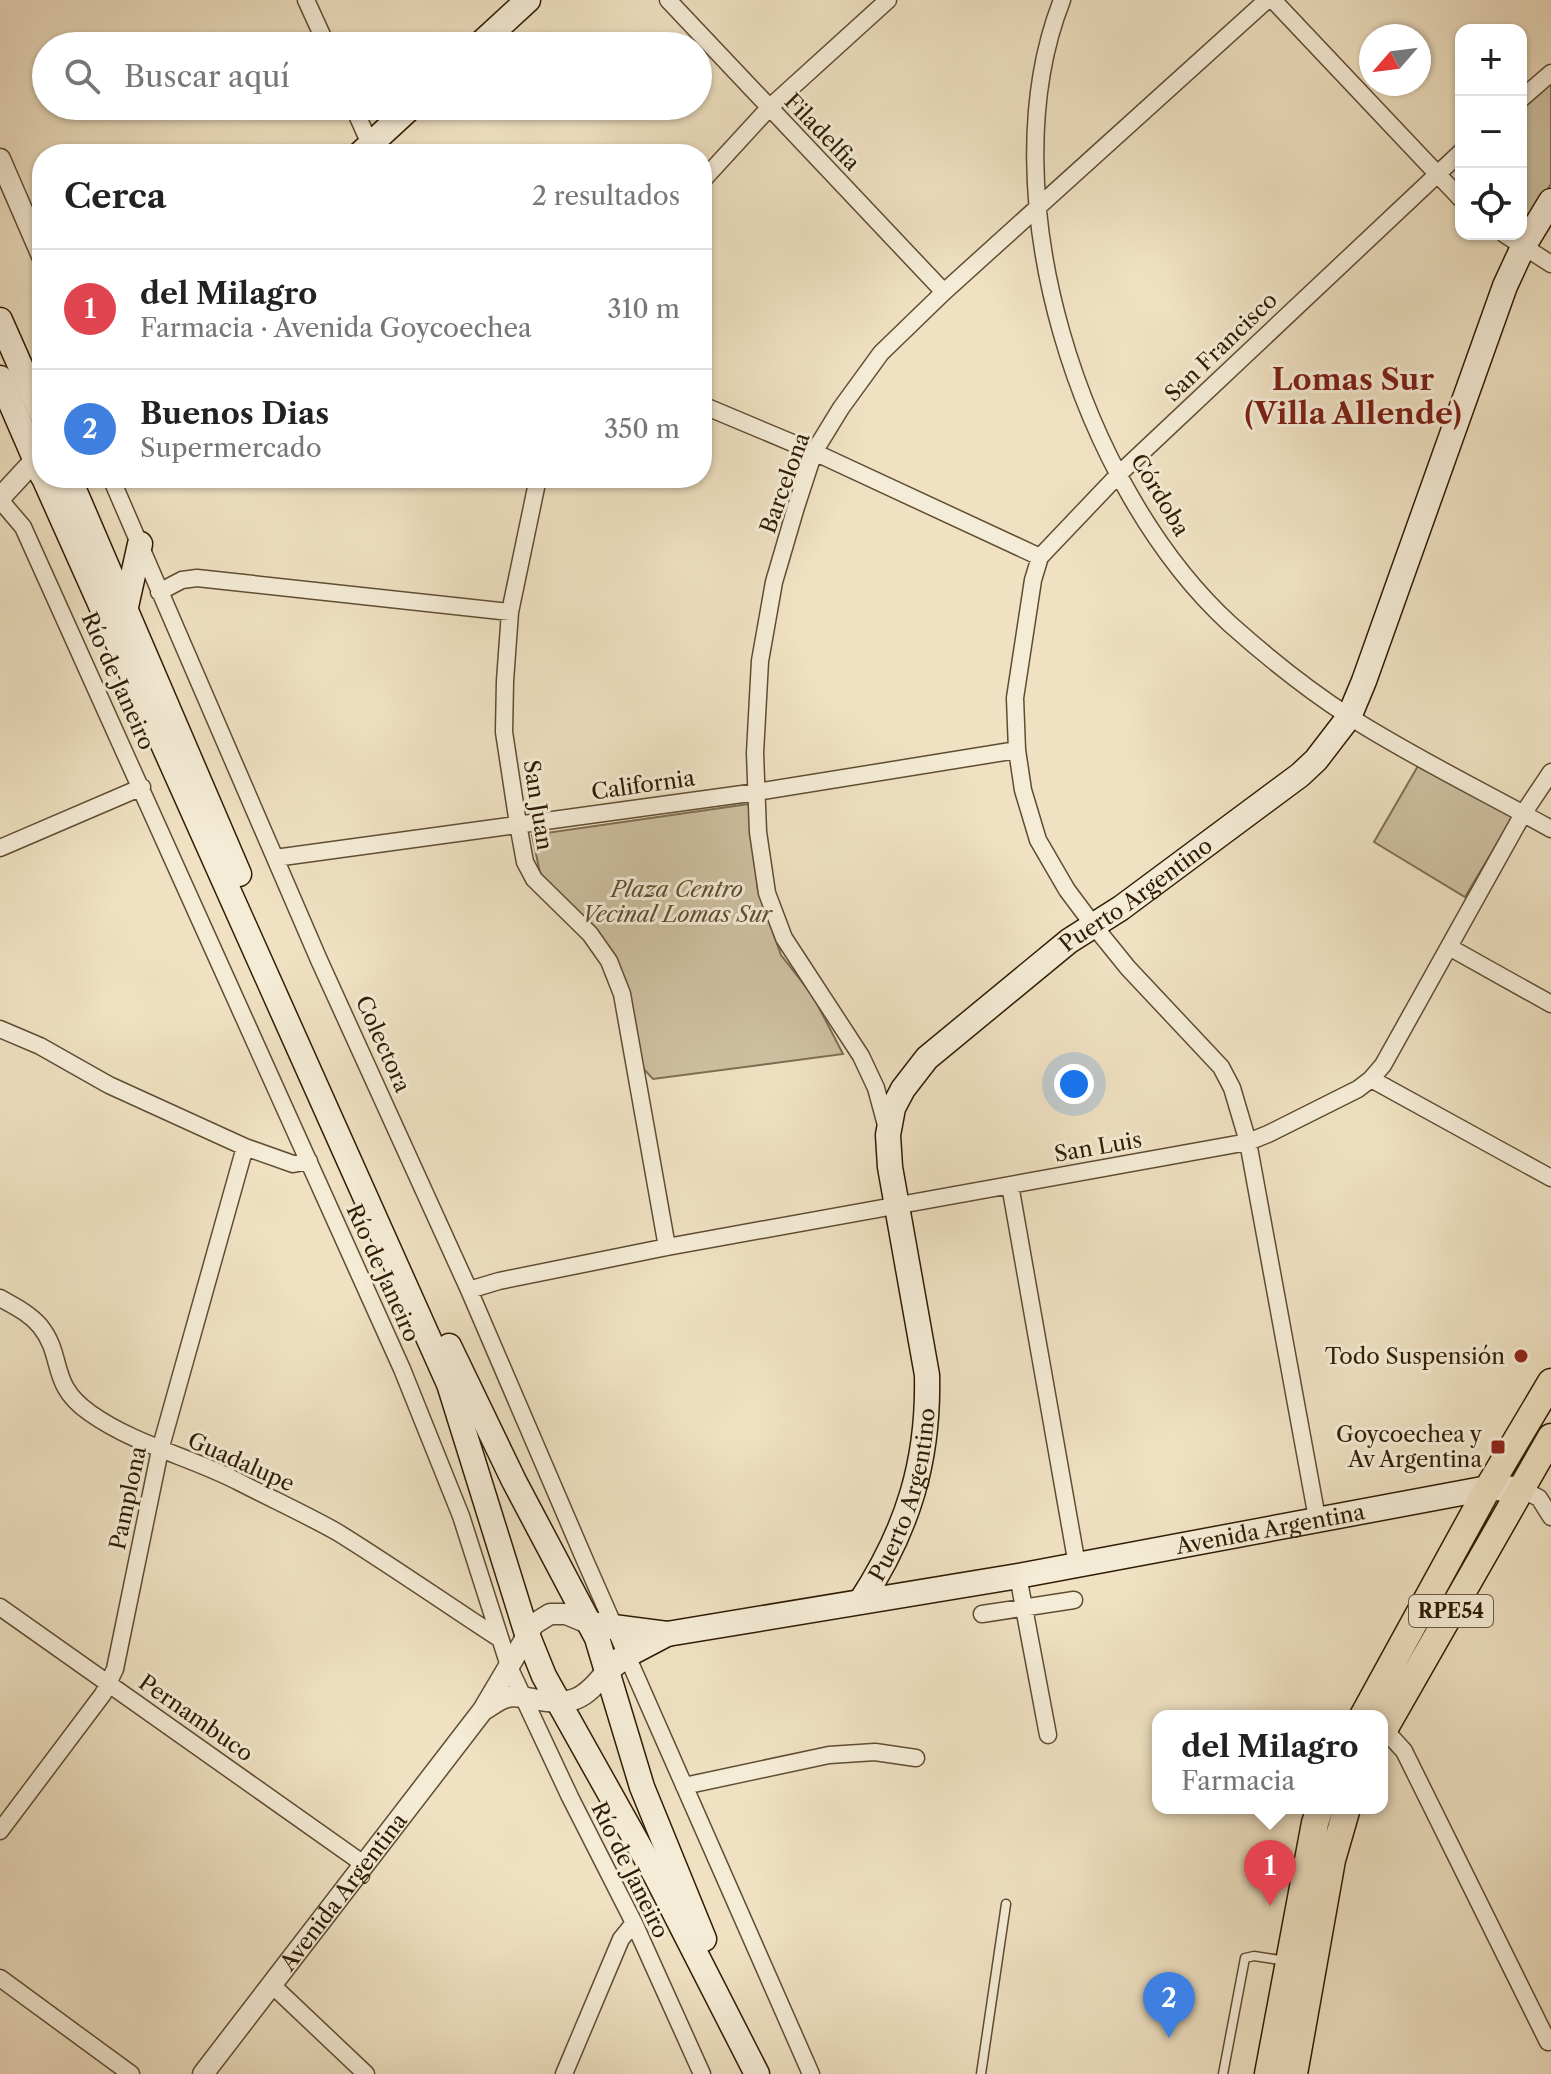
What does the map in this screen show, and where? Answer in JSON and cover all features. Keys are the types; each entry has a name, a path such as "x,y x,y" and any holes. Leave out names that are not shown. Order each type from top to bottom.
{"main road":[{"path":"493,32 528,0"},
{"path":"370,144 397,120"},
{"name":"Puerto Argentino","path":"861,1601 893,1546 906,1516 924,1447 927,1375 897,1206 888,1135 893,1108 903,1089 927,1058 1069,941 1094,926 1300,775 1316,760 1349,717 1505,286 1514,241 1551,201"},
{"path":"0,320 32,392"},
{"path":"0,378 32,447"},
{"path":"51,488 449,1384 527,1634 557,1703 657,1878 759,2074"},
{"path":"73,488 402,1251 514,1481 590,1624 617,1662 642,1787 759,2074"},
{"path":"125,611 140,544"},
{"name":"RPE54","path":"1384,1710 1488,1488 1551,1382"},
{"name":"RPE54","path":"1386,1710 1551,1437"},
{"name":"Avenida Argentina","path":"590,1624 667,1634 1018,1576 1488,1488 1521,1489"},
{"name":"Avenida Argentina","path":"617,1662 667,1634"},
{"path":"1268,2074 1287,1961 1318,1814"},
{"path":"1294,2074 1332,1860 1345,1814"}],"street":[{"path":"306,0 321,32"},
{"name":"Filadelfia","path":"668,0 698,32"},
{"path":"712,170 769,108 888,0"},
{"name":"Córdoba","path":"1062,0 1051,27 1038,100 1034,167 1041,249 1067,353 1119,474 1155,535 1229,623 1349,717 1551,829"},
{"path":"1270,0 1455,193"},
{"name":"Barcelona","path":"888,1135 876,1088 861,1056 784,938 767,893 758,832 755,753 760,661 774,582 814,452 881,353 944,292 1270,0"},
{"name":"Filadelfia","path":"712,47 944,292"},
{"path":"1524,96 1551,73"},
{"path":"357,120 364,144"},
{"name":"San Francisco","path":"1040,557 1119,474 1455,157"},
{"path":"0,159 32,233"},
{"path":"1514,241 1551,264"},
{"path":"712,409 814,452 1040,557 1033,580 1015,698 1017,750 1023,790 1038,840 1067,890 1128,968 1221,1067 1232,1088 1248,1142 1317,1518"},
{"path":"2,493 32,472"},
{"name":"Colectora","path":"115,488 275,858 469,1290 616,1629"},
{"name":"San Juan","path":"536,488 510,612 504,732 518,824 525,862 534,879 590,934 609,961 622,994 667,1247"},
{"name":"Río de Janeiro","path":"2,493 23,527 142,787 402,1369 461,1516 510,1669 634,1923 702,2074"},
{"path":"159,592 182,580 197,578 510,612"},
{"name":"California","path":"275,858 757,792 1017,750"},
{"name":"San Luis","path":"469,1290 499,1281 667,1247 1248,1142 1304,1116 1371,1079 1383,1065 1523,814 1551,772"},
{"path":"0,848 142,787"},
{"path":"1449,947 1551,1004"},
{"path":"0,1029 40,1046 109,1085 245,1147 293,1164 309,1161"},
{"path":"1371,1079 1551,1178"},
{"name":"Pamplona","path":"0,1831 109,1683 115,1669 160,1450 245,1147"},
{"path":"1010,1185 1077,1565"},
{"name":"Guadalupe","path":"0,1298 31,1316 42,1328 63,1387 73,1400 91,1414 160,1450 229,1477 336,1532 500,1639"},
{"path":"1521,1489 1539,1498 1551,1517"},
{"path":"1018,1576 1048,1735"},
{"path":"982,1614 1074,1600"},
{"name":"Pernambuco","path":"0,1607 365,1865"},
{"path":"527,1634 540,1618 550,1614 566,1614 590,1624"},
{"path":"616,1629 617,1662 684,1786 811,2074"},
{"name":"Avenida Argentina","path":"203,2074 483,1710 510,1669 527,1634"},
{"path":"483,1710 506,1697 557,1703 584,1696 617,1662"},
{"path":"1388,1737 1404,1751 1548,2042"},
{"path":"684,1786 829,1755 875,1752 916,1758"},
{"path":"564,2074 621,1939 634,1923"},
{"path":"0,1978 131,2074"},
{"path":"271,1984 366,2074"}],"lane":[{"path":"981,2074 1006,1904"},
{"path":"1223,2074 1245,1958 1254,1956 1287,1961"}],"green space":[{"path":"1551,76 1551,184 1527,222 1527,168 1527,98"},
{"path":"1422,759 1514,815 1465,897 1374,842"},
{"name":"Plaza Centro Vecinal Lomas Sur","path":"749,804 758,890 781,955 813,996 843,1054 653,1079 640,1065 615,956 540,873 532,835"}],"place":[{"name":"Todo Suspensión","path":"1521,1356"},
{"name":"Goycoechea y Av Argentina","path":"1498,1447"},
{"name":"del Milagro","path":"1270,1906"},
{"name":"Buenos Dias","path":"1169,2038"}],"district":[{"name":"Lomas Sur (Villa Allende)","path":"1353,396"}]}
